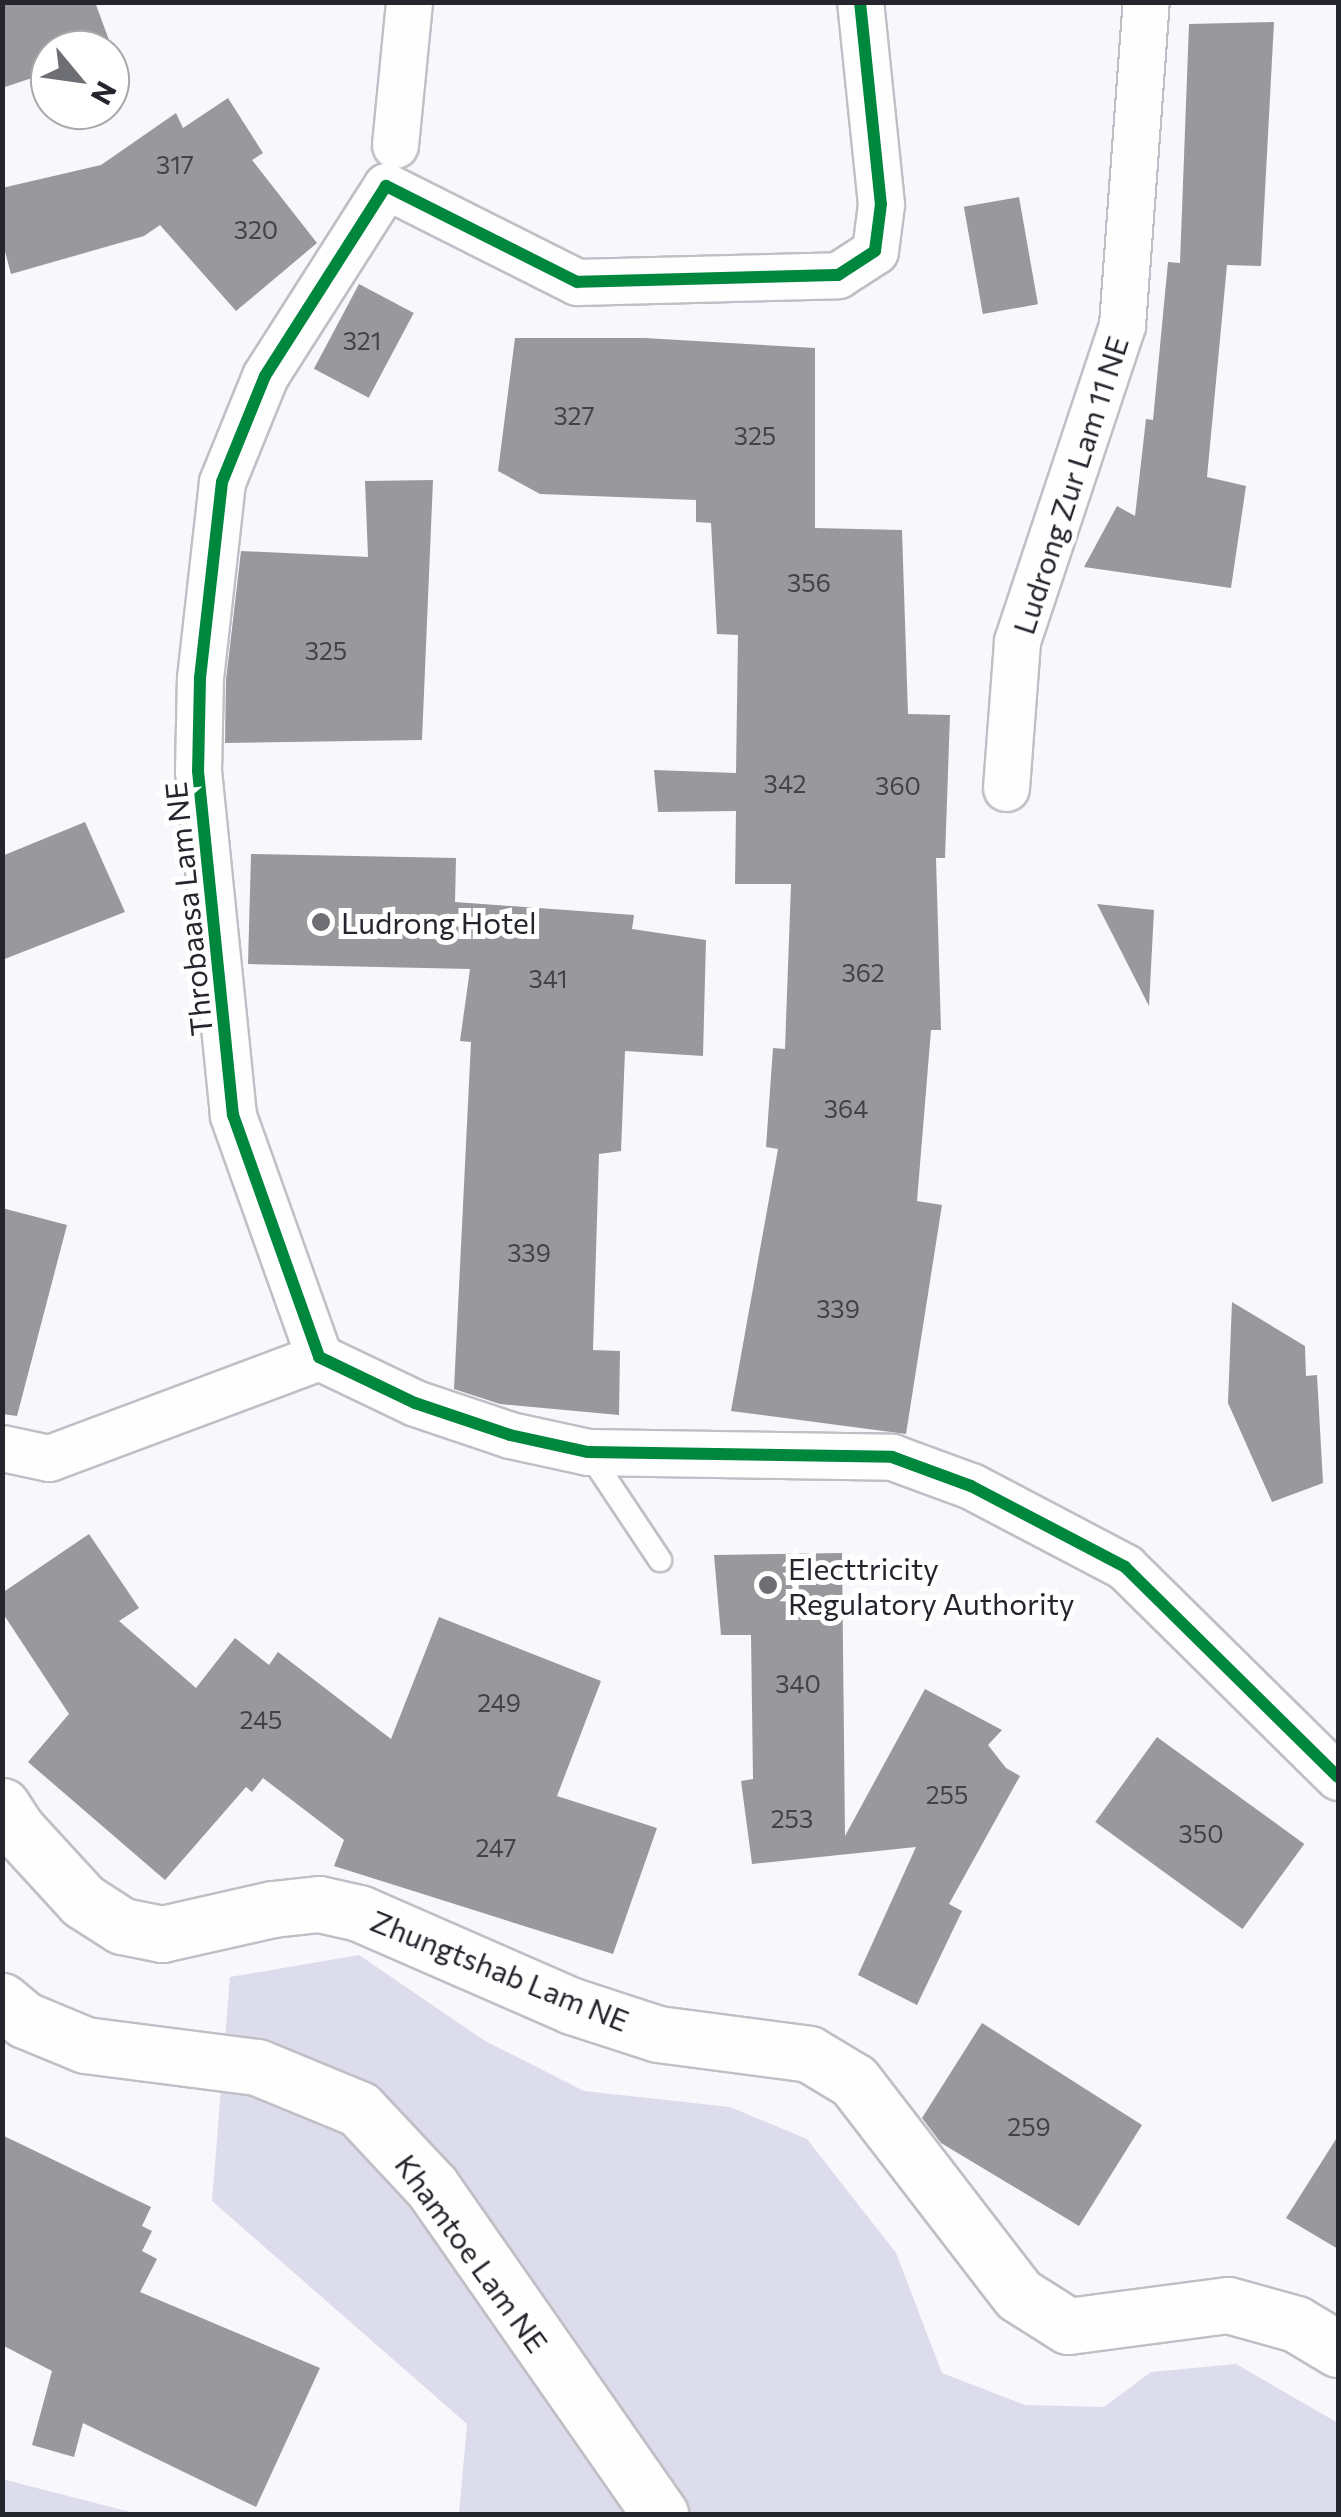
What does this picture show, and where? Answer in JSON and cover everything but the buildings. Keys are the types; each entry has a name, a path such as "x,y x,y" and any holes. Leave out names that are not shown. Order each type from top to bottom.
{"main road":[{"name":"Zhungtshab Lam NE","path":"2,1806 18,1830 83,1901 122,1926 162,1934 273,1908 319,1904 359,1913 572,2006 641,2028 810,2054 854,2080 1020,2296 1068,2326 1228,2305 1296,2324 1338,2349"},
{"name":"Khamtoe Lam NE","path":"2,2001 26,2020 85,2046 257,2068 359,2109 432,2187 660,2514"}],"street":[{"name":"Throbaasa Lam NE","path":"318,1357 234,1115 198,771 200,678 222,482 265,376 391,166 409,2"},
{"path":"391,166 576,282 838,275 875,251 881,204 860,2"},
{"name":"Ludrong Zur Lam 11 NE","path":"1006,788 1017,640 1122,324 1146,2"},
{"path":"2,1448 49,1458 318,1357 415,1403 510,1435 588,1452 892,1457 972,1486 1125,1567 1338,1777"}],"lane":[{"path":"588,1452 660,1560"}],"shaded area":[{"path":"359,1955 485,2041 584,2091 730,2107 807,2139 896,2253 942,2373 1025,2405 1104,2407 1151,2372 1236,2364 1338,2423 1338,2514 459,2514 467,2424 212,2201 230,1977"},
{"path":"2,2477 6,2480 138,2514 3,2514"}],"cycle path":[{"path":"860,2 881,204 875,251 838,275 577,282 386,186 265,376 222,482 200,678 198,771 233,1115 319,1357 415,1403 510,1435 588,1452 892,1457 971,1486 1125,1567 1338,1777"}],"place":[{"name":"Ludrong Hotel","path":"321,922"},
{"name":"Electtricity Regulatory Authority","path":"768,1585"}]}
